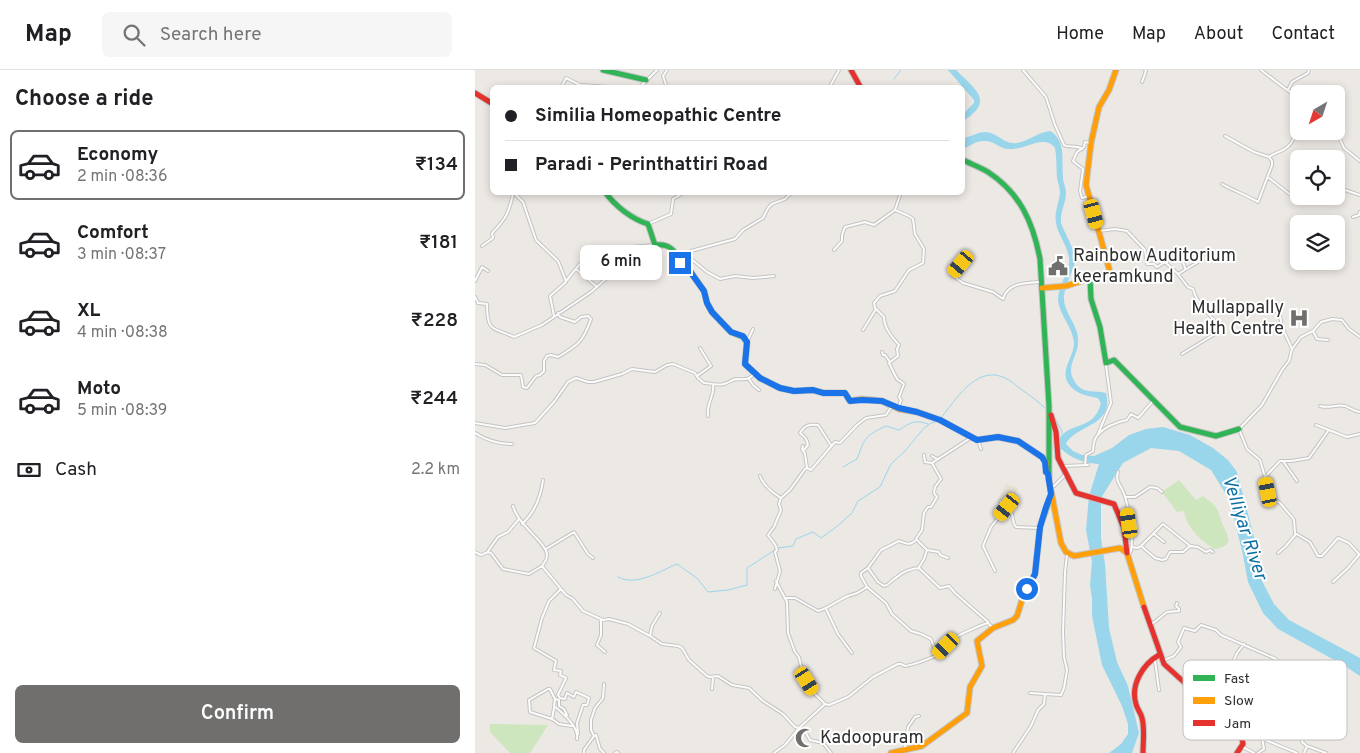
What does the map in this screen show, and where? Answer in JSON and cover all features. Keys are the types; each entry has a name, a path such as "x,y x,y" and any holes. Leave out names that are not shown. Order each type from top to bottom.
{"main road":[{"path":"603,70 646,80"},
{"path":"851,70 859,85"},
{"path":"1042,285 1067,286 1111,272 1086,186 1086,177 1099,106 1109,90 1116,70"},
{"path":"475,93 490,102"},
{"path":"965,161 979,166 995,176 1014,194 1025,210 1036,238 1040,259 1049,406 1048,474 1059,536 1063,548 1074,556 1120,548 1128,554"},
{"path":"607,195 613,203 648,224 655,245 667,244 672,248 680,263 684,265 704,291 712,312 731,332 743,336 747,342 745,364 769,384 794,391 813,390 823,393 845,393 850,401 882,401 898,408 940,420 978,440 998,437 1018,441 1042,457 1048,474"},
{"path":"1090,278 1091,299 1100,327 1106,362 1114,360 1180,427 1216,436 1239,429"},
{"path":"1049,406 1058,458 1065,475 1076,493 1111,502 1116,507 1158,659 1183,681"},
{"path":"891,753 917,748 967,713 970,687 982,666 977,641 993,628 1013,620 1017,616 1023,596 1035,574 1040,528 1051,495"},
{"path":"1144,753 1146,723 1138,696 1140,680 1158,659"},
{"path":"1237,753 1243,747 1243,740"}],"street":[{"path":"642,85 657,70"},
{"path":"666,85 663,76 667,70"},
{"path":"831,85 839,70"},
{"path":"1023,70 1046,97 1063,145 1079,146 1082,149"},
{"path":"1142,82 1145,70"},
{"path":"1261,70 1289,90 1292,82 1308,73 1309,70"},
{"path":"562,85 566,78 580,85"},
{"path":"1223,184 1258,202 1269,177 1272,161 1269,157 1254,152 1225,136"},
{"path":"1269,157 1288,147 1292,140"},
{"path":"1340,140 1344,148 1360,161"},
{"path":"1089,196 1081,198 1083,169 1073,161 1085,142 1091,143"},
{"path":"1269,177 1290,194"},
{"path":"1345,190 1360,195"},
{"path":"482,246 493,238 493,232 504,221 509,211 513,195"},
{"path":"515,195 523,202 536,240 558,261 566,281"},
{"path":"648,224 671,214 673,199 680,195"},
{"path":"684,265 691,251 735,239 743,230 763,218 772,204 785,199 789,195"},
{"path":"834,250 842,241 845,227 865,222 873,225 895,210 900,195"},
{"path":"890,362 898,356 899,345 891,338 884,317 874,306 875,301 886,293 895,291 911,268 922,265 925,256 924,250 915,234 913,219 895,210"},
{"path":"1353,217 1360,212"},
{"path":"1099,231 1123,229 1145,250 1147,264 1153,264 1158,268 1175,256"},
{"path":"554,316 550,296 557,291 591,253 618,248 655,245"},
{"path":"606,273 615,272 625,264 651,252 655,245"},
{"path":"689,257 707,272 720,279 735,276 753,278 774,276"},
{"path":"1182,259 1185,268"},
{"path":"1165,262 1188,287 1193,289 1195,296 1215,322 1218,332 1221,334"},
{"path":"1178,274 1185,268 1191,268 1198,262"},
{"path":"961,264 952,275 963,283 993,292 1003,299 1005,293 1014,286 1042,285"},
{"path":"475,281 481,267 488,271"},
{"path":"576,268 597,287"},
{"path":"475,297 478,303 487,304 488,321 494,330 514,337 534,330 597,287 609,276 602,269"},
{"path":"1273,308 1280,315 1282,327 1292,349"},
{"path":"863,330 876,310"},
{"path":"475,364 485,365 502,376 521,375 523,387 527,388 536,376 542,374 544,361 547,356 558,357 579,343 591,319 588,316 581,317 575,322 559,317 558,313"},
{"path":"1333,582 1360,555 1349,543 1338,538 1320,557 1310,542 1296,534 1292,517 1280,503 1270,496 1260,460 1247,449 1239,429 1263,406 1282,370 1289,361 1292,349 1301,337 1313,331 1321,322 1339,319 1360,337"},
{"path":"747,342 753,329"},
{"path":"1313,331 1317,339 1328,340"},
{"path":"1182,354 1218,332"},
{"path":"697,376 711,366 700,348"},
{"path":"882,352 881,354 885,355 890,362 897,379 904,384 899,397 901,400 898,408"},
{"path":"1061,466 1086,465 1086,455 1093,450 1095,440 1111,402 1106,362"},
{"path":"475,423 505,428 535,423 554,402 567,382 575,378 594,382 632,369 655,372 667,365 673,364 695,373 702,382 713,385 722,384 733,379 749,379 755,374"},
{"path":"749,379 753,386 759,390"},
{"path":"708,416 708,403 714,392 713,385"},
{"path":"1097,436 1116,422 1127,420 1131,414 1138,418 1153,401"},
{"path":"807,468 811,470 836,441 840,443 857,425 867,418 887,415 892,406"},
{"path":"1320,406 1330,408 1346,407 1360,412"},
{"path":"803,451 808,445 806,439 800,433 805,426 810,424 819,425 831,446"},
{"path":"1316,425 1347,437 1360,434"},
{"path":"1265,477 1278,462 1309,458 1329,430"},
{"path":"475,432 484,439 503,444 512,444"},
{"path":"924,455 925,462 932,463 972,437"},
{"path":"978,440 981,449"},
{"path":"803,446 802,449 807,468"},
{"path":"932,456 937,459"},
{"path":"1283,462 1297,481"},
{"path":"932,463 941,479 935,487 934,493 937,497 931,506 925,510 922,530 916,540 906,545 899,541 884,548 868,568 861,573 861,576 867,587 886,603 892,614 911,631 931,639 937,655"},
{"path":"775,589 779,571 775,552 777,549 775,542 768,534 774,527 781,510 779,504 781,498 807,468"},
{"path":"1118,472 1117,480 1125,497 1132,547 1128,554"},
{"path":"1054,486 1065,475"},
{"path":"760,476 760,479 773,493 781,498"},
{"path":"522,524 529,518 539,500 543,480"},
{"path":"1125,497 1135,497 1150,486 1162,492"},
{"path":"1000,501 1011,510 1016,526 1040,528"},
{"path":"488,552 493,555 503,568 529,574 542,566 546,560 545,549 519,520 513,506"},
{"path":"995,572 986,554 984,544 991,527 1006,506"},
{"path":"475,552 481,555 488,552 498,537 508,532 519,520"},
{"path":"1132,547 1137,548 1141,546 1163,524 1190,546 1197,547 1205,552 1210,550 1213,552"},
{"path":"545,549 574,532 588,554 593,558"},
{"path":"1154,534 1164,542"},
{"path":"1278,553 1287,546 1296,534"},
{"path":"916,540 927,550 939,552 940,555 948,558"},
{"path":"1141,546 1155,558 1163,560 1166,559 1170,552 1183,552 1190,546"},
{"path":"919,568 927,550"},
{"path":"1030,693 1061,695 1066,681 1067,670 1064,657 1063,632 1065,572 1068,553"},
{"path":"542,566 566,596 573,599 583,611 601,619 623,622 651,636 662,644 682,648 689,660 707,676 718,676 732,685 749,688 763,701 783,714 795,727 806,733 810,740 823,743 831,753"},
{"path":"868,568 878,582 884,586 889,585 904,572 919,568"},
{"path":"919,568 941,588 949,586 952,588 993,628"},
{"path":"776,581 789,608 789,636 799,657 800,666 815,694 825,704 829,705 848,697 873,677 898,664 905,666 913,665 937,655 957,636 988,623"},
{"path":"785,598 795,598 818,611 849,596 857,595 867,587"},
{"path":"561,588 549,601 534,648 555,661 554,670 561,671 560,675 566,678 558,695 560,698 565,699 567,694 574,697 576,692 589,698 587,706 583,705 577,723 577,739"},
{"path":"1150,625 1167,612 1179,611 1176,606 1177,603"},
{"path":"826,608 838,634 851,653"},
{"path":"651,636 652,626 660,613"},
{"path":"601,619 601,635 597,646 605,652"},
{"path":"1159,690 1158,659 1174,656 1181,647 1177,642 1184,628 1195,631 1201,625 1216,630 1221,635 1277,660"},
{"path":"1234,660 1244,644"},
{"path":"712,689 713,677"},
{"path":"604,684 603,698 595,708 591,720 591,730 594,736 596,735 599,749 604,753"},
{"path":"565,716 567,715 564,709 559,706 559,700 555,699 550,689 529,700 530,712 552,719 559,724 572,726"},
{"path":"1013,753 1031,726 1038,710 1044,704 1045,694"},
{"path":"552,719 555,699"},
{"path":"774,753 785,745 799,728 825,704"},
{"path":"554,706 565,716 577,734"},
{"path":"905,751 908,727 915,717 919,716"},
{"path":"584,753 584,750 594,736"},
{"path":"1258,753 1264,749 1263,740"},
{"path":"1265,740 1297,753"},
{"path":"1302,740 1302,742 1307,746 1326,753"},
{"path":"1304,753 1307,746"},
{"path":"1243,747 1254,753"}],"shaded area":[{"path":"1006,484 1018,488 1012,509 998,499"}],"green space":[{"path":"1179,480 1196,500 1203,496 1215,506 1228,536 1228,543 1221,548 1214,549 1195,533 1188,523 1184,511 1177,512 1162,492"},
{"path":"490,724 548,725 530,753 510,753 490,732"}],"water":[{"path":"948,70 956,70 979,96 978,107 973,114 965,120 965,112 974,103 974,100 965,90 965,85 961,85"},
{"name":"Velliyar River","path":"1050,131 1055,135 1059,140 1062,151 1063,179 1066,193 1061,223 1075,259 1064,296 1064,302 1078,338 1077,351 1071,372 1077,385 1083,390 1106,393 1107,404 1105,413 1099,419 1070,438 1066,444 1073,451 1082,455 1094,456 1112,448 1129,435 1146,429 1163,427 1190,435 1213,448 1228,460 1237,472 1258,552 1262,581 1274,604 1289,620 1360,658 1360,676 1347,667 1347,660 1334,660 1278,629 1263,613 1248,582 1230,501 1211,470 1179,451 1151,448 1123,463 1101,498 1101,538 1105,564 1109,628 1117,662 1128,686 1139,733 1132,753 1109,753 1121,744 1128,734 1128,724 1122,706 1102,665 1092,616 1090,585 1092,562 1086,530 1089,496 1099,464 1078,460 1069,455 1060,448 1059,440 1069,430 1092,419 1101,403 1098,398 1074,390 1066,378 1066,368 1074,343 1058,300 1059,290 1068,268 1069,258 1056,223 1060,193 1055,148 1045,142 1040,142 1009,149 1002,148 988,141 981,141 965,148 965,137 982,132 993,134 1012,143 1021,142"}],"waterway":[{"path":"894,79 901,70"},
{"path":"940,419 967,387 983,376 993,375 1009,380 1046,409"},
{"path":"1052,413 1062,431 1062,437"},
{"path":"618,577 625,580 640,579 677,564 697,578 708,592 728,590 747,585 747,568 778,548 793,546 796,539 813,532 821,538 835,528 852,513 858,501 880,487 891,464 905,451 924,428 938,421"},
{"path":"843,467 857,459 867,438 879,429 886,426 899,430 916,422 928,424"}],"traffic: fast":[{"path":"603,70 646,80"},
{"path":"965,161 988,172 1009,189 1029,221 1037,246 1040,259 1049,406 1049,480"},
{"path":"608,195 624,211 648,224 655,245 668,246 674,251 680,263 686,265 704,291 712,312 731,332 743,337 747,342 745,364 760,378 780,388 794,391 813,390 824,393"},
{"path":"1090,278 1091,299 1100,327 1106,363 1114,360 1180,427 1216,436 1239,429"},
{"path":"1022,600 1035,574 1040,527 1051,495"}],"traffic: slow":[{"path":"1042,288 1066,286 1110,272 1086,185 1091,143 1099,107 1109,90 1116,70"},
{"path":"824,393 845,393 850,401 862,399 882,401 899,409 917,412 940,420 977,440 998,437 1018,441 1042,457 1046,462 1046,472"},
{"path":"1049,480 1061,543 1066,552 1074,556 1120,548 1127,553 1144,607"},
{"path":"891,753 922,746 967,713 970,687 982,666 977,641 993,628 1013,620 1017,616 1022,600"}],"traffic: jam":[{"path":"851,70 859,85"},
{"path":"475,93 490,102"},
{"path":"1051,415 1056,432 1058,458 1076,493 1114,504 1124,528 1127,553"},
{"path":"1144,607 1164,664 1183,681"},
{"path":"1143,753 1144,731 1143,722 1136,704 1136,683 1143,669 1159,655"},
{"path":"1237,753 1243,744 1242,740"}],"place":[{"name":"Rainbow Auditorium keeramkund","path":"1058,266"},
{"name":"Mullappally Health Centre","path":"1299,318"},
{"name":"Kadoopuram","path":"805,738"}],"route":[{"path":"680,263 686,266 704,291 712,312 731,332 743,336 747,342 744,358 745,364 769,384 794,391 813,390 823,393 845,393 850,401 882,401 940,420 977,440 989,437 1010,438 1025,445 1042,457 1048,474 1051,494 1040,527 1035,574 1027,589"}]}
